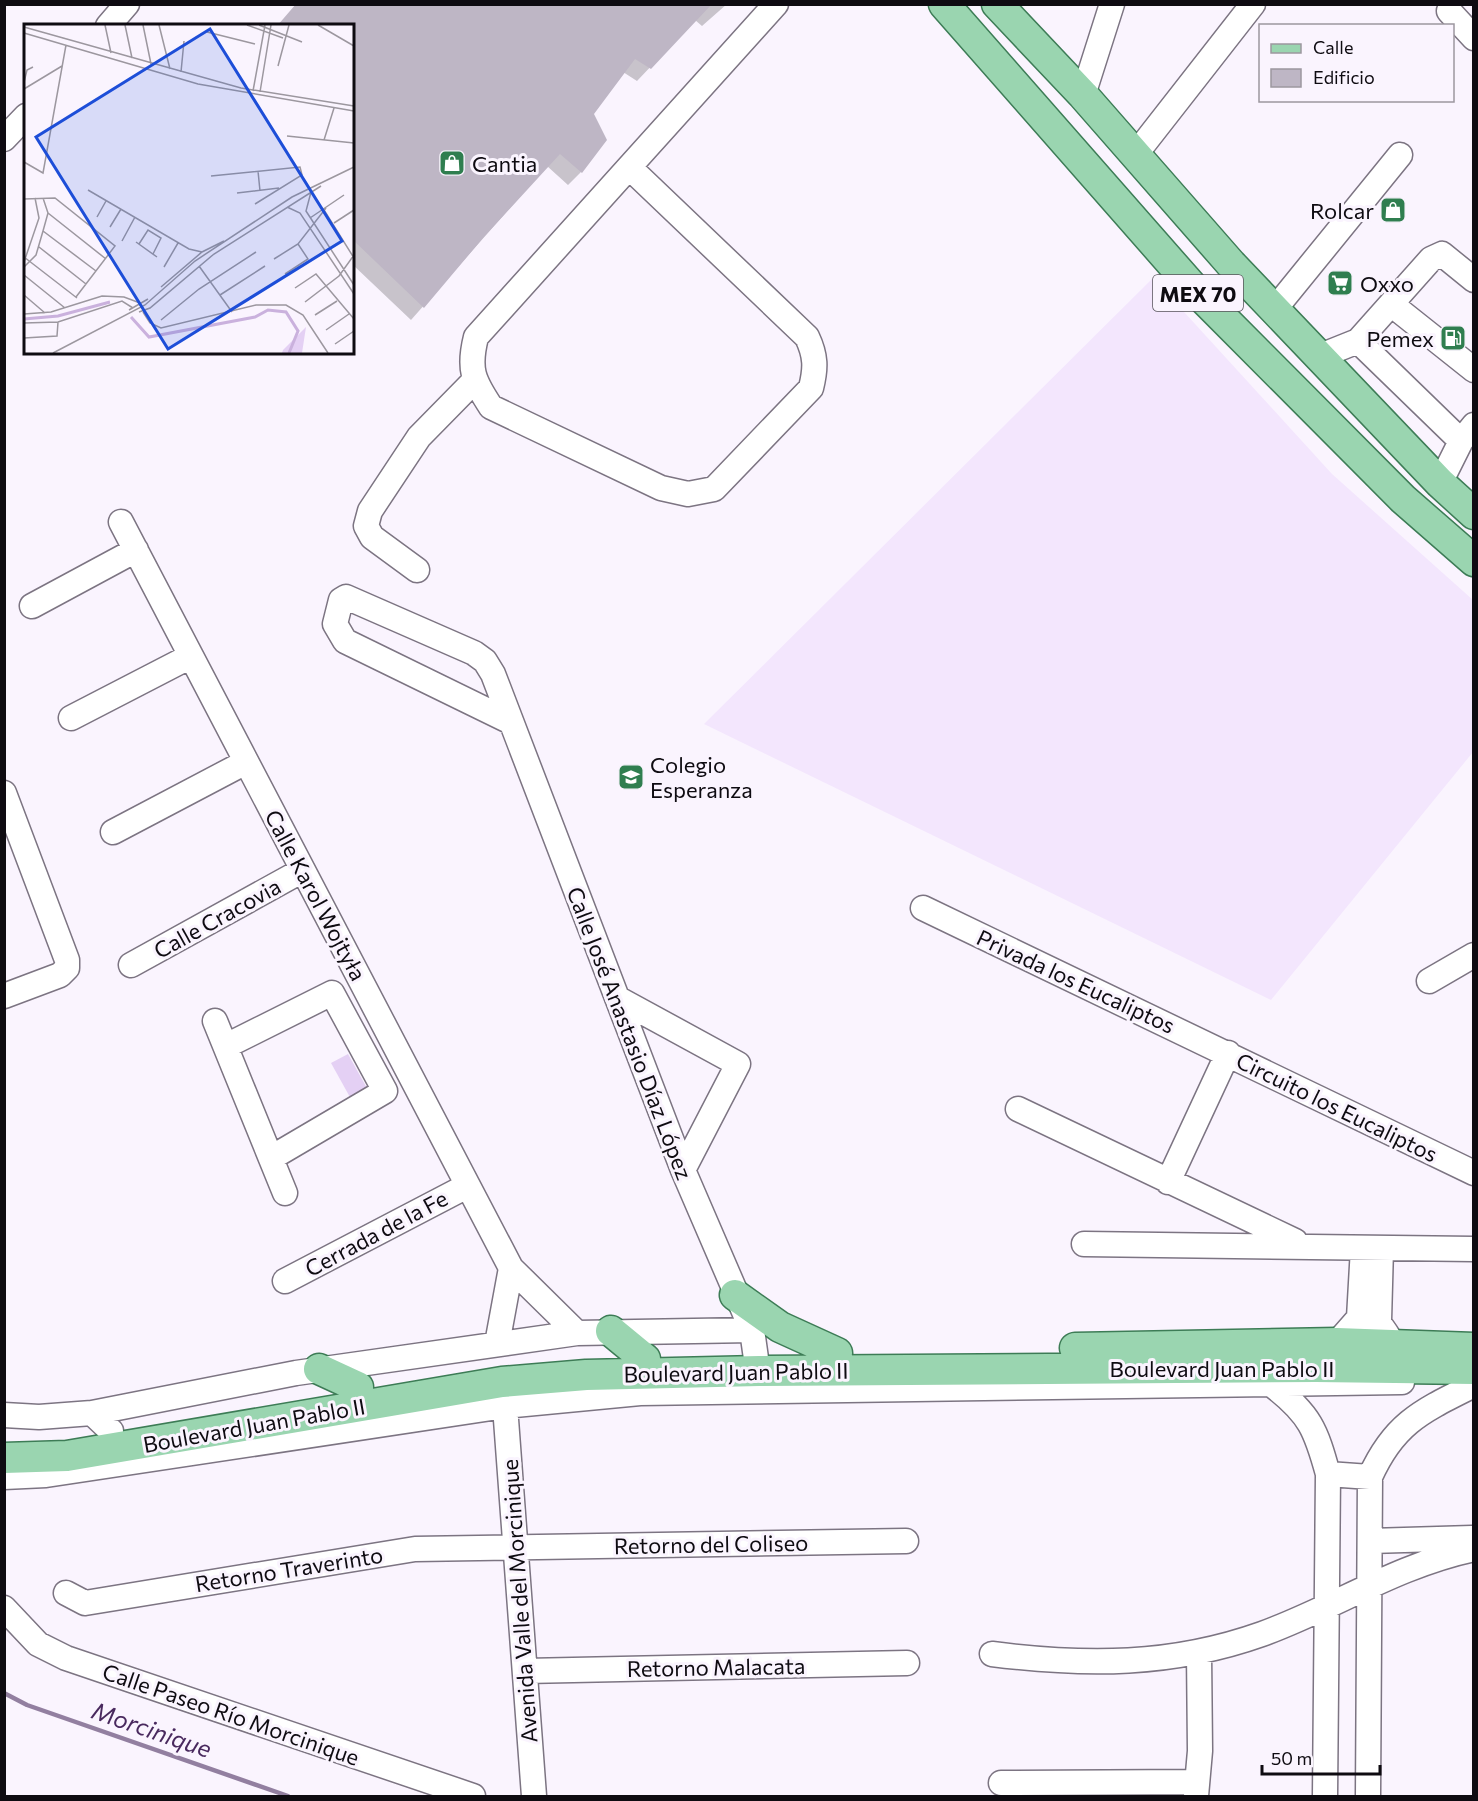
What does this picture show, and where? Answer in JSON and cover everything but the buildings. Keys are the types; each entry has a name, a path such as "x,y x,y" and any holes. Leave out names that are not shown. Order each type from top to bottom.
{"main road":[{"name":"MEX 70","path":"944,4 1196,291 1403,499 1473,561"},
{"name":"MEX 70","path":"997,4 1083,95 1274,310 1440,483 1473,514"},
{"path":"735,1295 780,1327 837,1353"},
{"name":"Boulevard Juan Pablo II","path":"4,1458 67,1456 114,1449 502,1382 757,1362 837,1353 1337,1343 1377,1328 1473,1348"},
{"path":"611,1331 645,1359"},
{"name":"Boulevard Juan Pablo II","path":"6,1419 28,1438 102,1422 500,1365 645,1359 997,1369 1473,1369"},
{"path":"319,1369 358,1387"},
{"path":"968,1387 997,1369"}],"street":[{"path":"110,24 127,4"},
{"path":"630,168 807,337 814,353 816,370 811,388 714,489 688,494 661,488 491,407 474,381 471,356 476,337 776,4"},
{"path":"1083,95 1112,4"},
{"path":"1136,155 1253,4"},
{"path":"1446,14 1473,38"},
{"path":"4,139 24,118"},
{"path":"1274,310 1400,155"},
{"path":"1318,357 1358,341 1431,259 1442,254 1473,280"},
{"path":"1391,304 1473,370"},
{"path":"1358,341 1467,433 1440,483"},
{"path":"417,570 372,537 366,526 370,511 419,436 474,381"},
{"name":"Calle Karol Wojtyła","path":"121,522 511,1268 577,1333"},
{"path":"32,606 136,550"},
{"name":"Calle José Anastasio Díaz López","path":"511,722 345,641 335,624 340,600 346,597 474,653 484,661 493,674 683,1170 735,1295 757,1362"},
{"path":"71,718 191,656"},
{"path":"113,832 246,762"},
{"path":"4,793 67,960 67,968 60,975 4,996"},
{"name":"Calle Cracovia","path":"131,966 303,870"},
{"name":"Privada los Eucaliptos","path":"923,908 1228,1053"},
{"path":"1429,981 1473,955"},
{"path":"226,1047 332,993 385,1091 271,1158"},
{"path":"617,998 738,1064 683,1170"},
{"path":"352,1030 379,1015"},
{"path":"215,1021 285,1194"},
{"path":"366,1056 393,1042"},
{"name":"Circuito los Eucaliptos","path":"1168,1182 1228,1053 1473,1173"},
{"path":"1018,1109 1303,1245"},
{"name":"Cerrada de la Fe","path":"285,1281 467,1186"},
{"path":"1084,1244 1303,1245 1473,1249"},
{"path":"1337,1343 1377,1328 1372,1248"},
{"path":"497,1344 511,1268"},
{"path":"102,1422 319,1369 577,1333 611,1331 757,1362"},
{"name":"Boulevard Juan Pablo II","path":"4,1477 46,1475 505,1406 640,1393 757,1362 968,1387 1473,1384"},
{"path":"1368,1797 1370,1477 1382,1449 1399,1430 1424,1410 1473,1384"},
{"path":"1272,1386 1293,1401 1316,1432 1328,1474 1324,1797"},
{"name":"Avenida Valle del Morcinique","path":"505,1406 534,1797"},
{"path":"1328,1474 1370,1477"},
{"path":"1370,1541 1473,1538"},
{"name":"Retorno del Coliseo","path":"515,1546 906,1541"},
{"name":"Retorno Traverinto","path":"66,1593 85,1603 416,1549 515,1546"},
{"path":"992,1654 1057,1662 1123,1662 1199,1653 1263,1633 1326,1606 1369,1584 1443,1556 1473,1549"},
{"name":"Calle Paseo Río Morcinique","path":"4,1608 38,1644 66,1658 472,1797"},
{"path":"1001,1783 1196,1790 1200,1751 1199,1653"},
{"name":"Retorno Malacata","path":"525,1671 907,1663"}],"shaded area":[{"path":"1153,278 1332,474 1473,600 1473,752 1271,1000 704,724"},
{"path":"348,1054 368,1090 351,1099 331,1063"}],"waterway":[{"name":"Morcinique","path":"4,1693 27,1705 288,1796"}],"place":[{"name":"Cantia","path":"452,163"},
{"name":"Rolcar","path":"1393,210"},
{"name":"Oxxo","path":"1340,283"},
{"name":"Pemex","path":"1453,338"},
{"name":"Colegio Esperanza","path":"631,777"}]}
